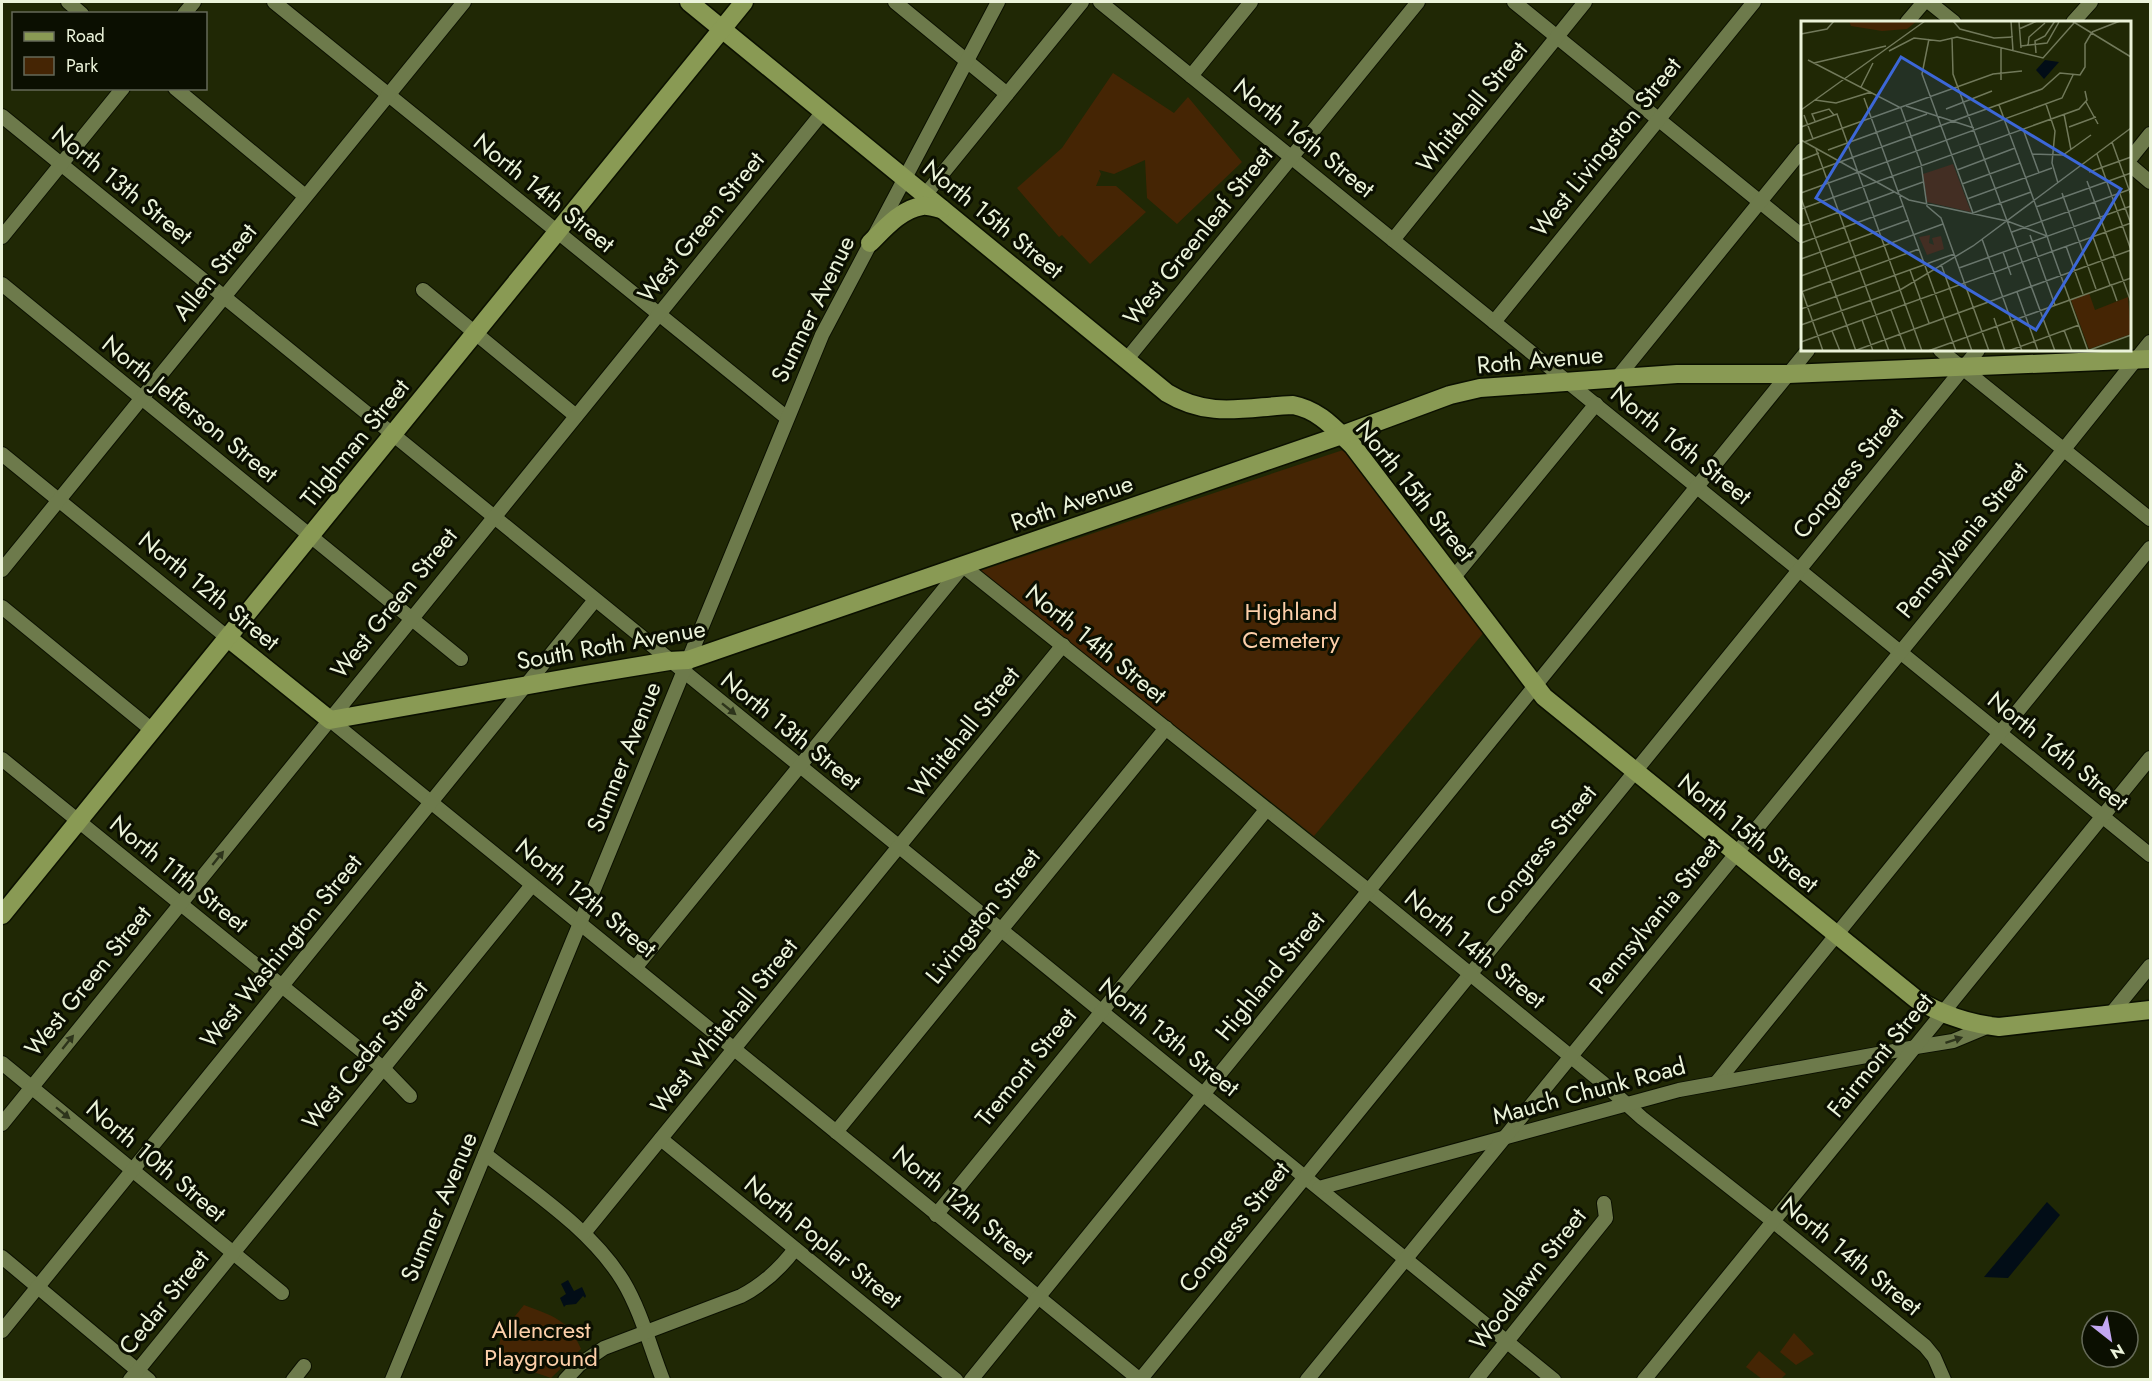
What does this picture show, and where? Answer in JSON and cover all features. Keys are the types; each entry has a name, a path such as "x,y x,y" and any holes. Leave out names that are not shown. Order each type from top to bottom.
{"main road":[{"name":"North 15th Street","path":"689,2 1167,393 1191,405 1218,410 1293,405 1305,408 1322,417 1353,446 1544,698 1910,995 1943,1014"},
{"name":"Tilghman Street","path":"2,915 744,2"},
{"path":"870,243 895,219 911,209 923,205 942,209"},
{"name":"Roth Avenue","path":"963,566 1342,435 1450,395 1496,385 1693,374 1788,374 2143,360"},
{"name":"South Roth Avenue","path":"330,720 525,686 680,664 963,566"},
{"name":"North 12th Street","path":"228,638 330,720"},
{"name":"Mauch Chunk Road","path":"1943,1014 1989,1026 2014,1026 2149,1011"}],"street":[{"path":"68,2 80,12"},
{"name":"North 14th Street","path":"274,2 787,418"},
{"name":"Allen Street","path":"2,570 464,2"},
{"path":"895,2 1006,94"},
{"name":"Sumner Avenue","path":"392,1380 580,923 680,664 822,335 998,2"},
{"path":"925,195 1082,2"},
{"name":"North 16th Street","path":"1100,2 2151,855"},
{"path":"1191,76 1251,2"},
{"name":"West Greenleaf Street","path":"1126,359 1418,2"},
{"path":"1514,2 1801,234"},
{"name":"Whitehall Street","path":"1393,240 1585,2"},
{"name":"West Livingston Street","path":"1494,322 1754,2"},
{"path":"1908,21 1926,2 1953,21"},
{"path":"2074,21 2091,2"},
{"path":"2,237 121,90"},
{"path":"177,90 305,196"},
{"name":"West Green Street","path":"2,1124 824,112"},
{"name":"North 13th Street","path":"2,116 595,600 680,664 800,766 1554,1380"},
{"path":"2131,158 2151,134"},
{"path":"1617,378 1801,152"},
{"path":"2131,166 2151,182"},
{"name":"North Jefferson Street","path":"2,284 461,659"},
{"path":"423,290 576,416"},
{"name":"Pennsylvania Street","path":"1307,1380 2105,397 2143,360 2151,342"},
{"path":"1696,487 1807,351"},
{"path":"1941,351 2151,519"},
{"name":"Congress Street","path":"1140,1379 1977,351"},
{"path":"1454,578 1596,404"},
{"name":"North 12th Street","path":"2,454 228,638"},
{"name":"Highland Street","path":"971,1380 1696,487"},
{"path":"1717,1082 2151,548"},
{"path":"635,968 963,566"},
{"name":"North 14th Street","path":"963,566 1369,891 1627,1103 1642,1118 1774,1222 1925,1346 1934,1357 1944,1380"},
{"name":"West Washington Street","path":"2,1331 595,600"},
{"path":"2,606 152,730"},
{"name":"Whitehall Street","path":"900,847 1063,645"},
{"name":"North 12th Street","path":"330,720 1140,1379"},
{"name":"Livingston Street","path":"836,1132 1166,728"},
{"name":"Fairmont Street","path":"1644,1380 2151,758"},
{"name":"North 11th Street","path":"2,759 382,1068 410,1096"},
{"name":"Tremont Street","path":"936,1215 1266,810"},
{"name":"West Whitehall Street","path":"585,1233 900,847"},
{"name":"West Cedar Street","path":"232,1254 532,885"},
{"path":"2111,1014 2151,966"},
{"name":"Mauch Chunk Road","path":"1319,1188 1627,1103 1717,1082 1953,1041 1989,1026"},
{"path":"1875,1054 1886,1062 1892,1076"},
{"name":"North 10th Street","path":"2,1063 282,1293"},
{"name":"North Poplar Street","path":"661,1139 956,1380"},
{"path":"485,1154 585,1233 602,1251 624,1284 663,1380"},
{"name":"Woodlawn Street","path":"1476,1380 1606,1218 1604,1203"},
{"path":"565,1380 579,1365 604,1348 741,1296 770,1278 795,1249"},
{"name":"Cedar Street","path":"134,1375 232,1254"},
{"path":"2,1257 134,1375 149,1380"},
{"path":"293,1380 304,1366"}],"green space":[{"path":"1113,73 1174,113 1188,97 1242,162 1177,224 1147,198 1145,160 1114,174 1099,170 1101,174 1096,186 1116,186 1146,212 1090,264 1062,235 1059,237 1017,188 1062,148"},
{"name":"Highland Cemetery","path":"1343,450 1485,631 1314,836 980,571"},
{"name":"Allencrest Playground","path":"524,1305 551,1316 565,1325 581,1349 551,1378 496,1359 502,1332"},
{"path":"1794,1333 1814,1354 1796,1365 1780,1352"},
{"path":"1759,1351 1786,1374 1781,1379 1762,1379 1746,1367"}],"shaded area":[{"path":"2047,1202 2060,1215 2008,1278 1984,1277"},
{"path":"568,1280 574,1291 582,1287 586,1296 585,1298 583,1296 576,1304 564,1307 560,1298 566,1294 561,1284"}]}
